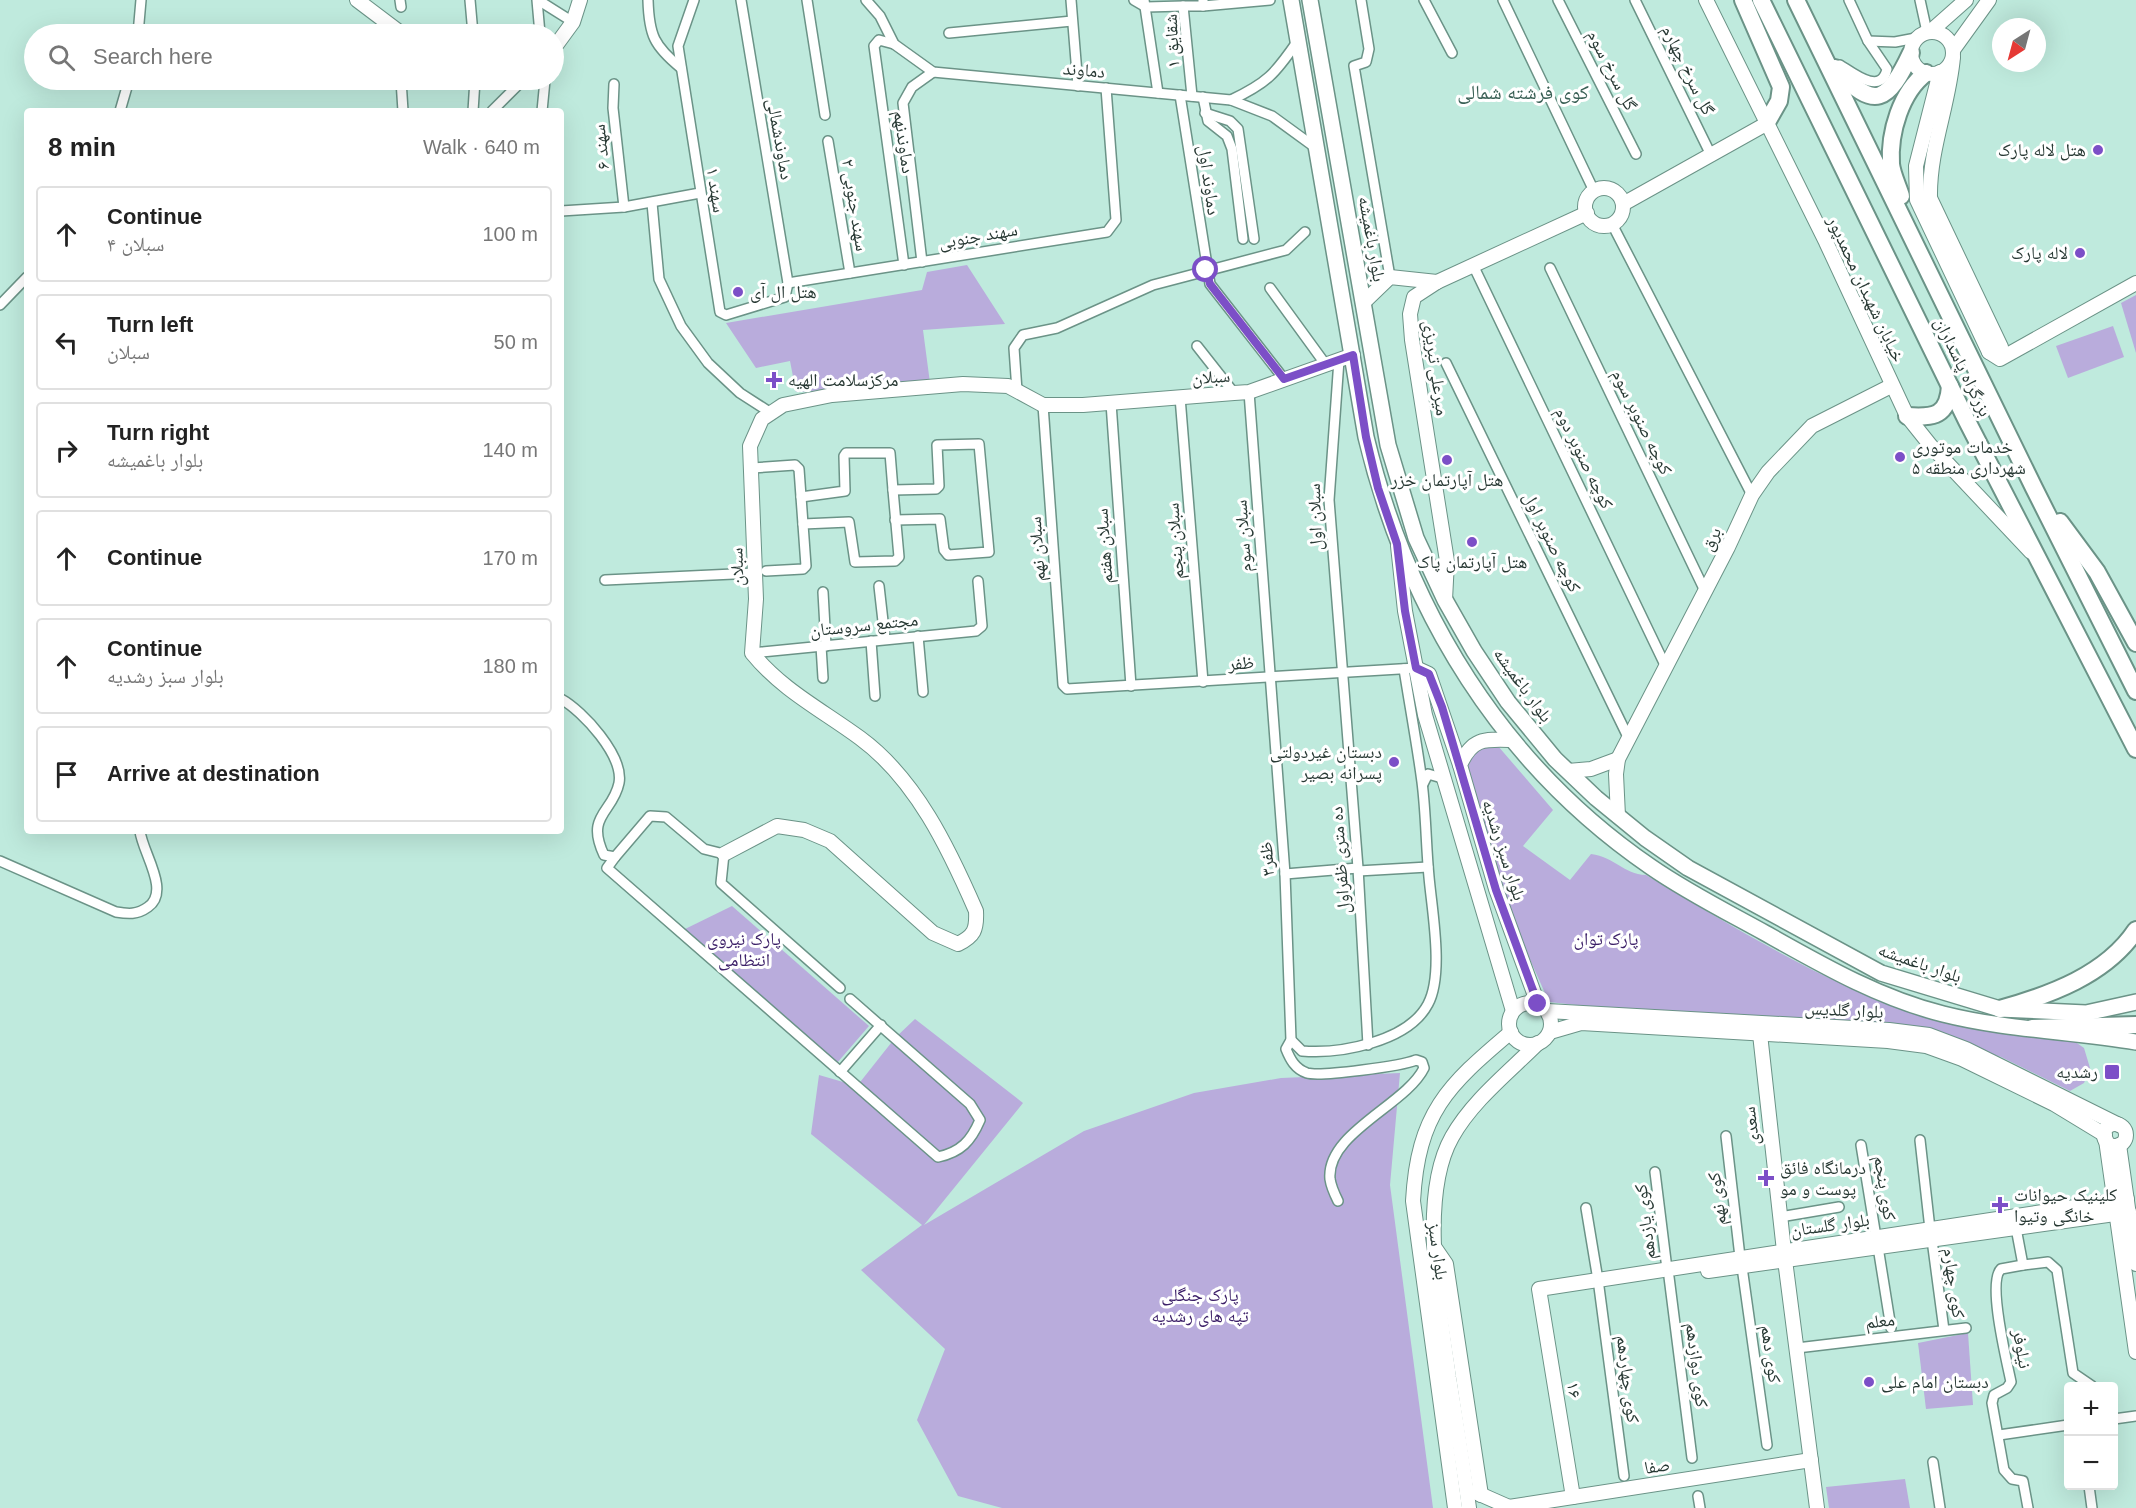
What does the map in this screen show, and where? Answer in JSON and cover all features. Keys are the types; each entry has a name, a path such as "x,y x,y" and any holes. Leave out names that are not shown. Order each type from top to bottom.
{"highway":[{"path":"1743,0 1781,87 1779,101 1766,124"},
{"name":"بزرگراه پاسداران","path":"1761,0 1950,386 2133,745 2136,758"},
{"name":"بزرگراه پاسداران","path":"1796,0 2034,488 2136,691"},
{"path":"1822,54 1850,85 1871,97 1885,93 1892,86 1921,38"},
{"path":"1914,243 1891,165 1902,104 1909,89 1933,73"},
{"path":"1907,416 1933,417 1941,412 1949,402 1950,386"},
{"path":"2034,488 2097,572 2136,643"},
{"path":"2000,1009 2047,996 2078,979 2106,960 2129,940 2136,930"},
{"path":"2032,1028 2136,1025"}],"main road":[{"path":"1291,0 1318,150 1339,360 1397,544 1448,646 1482,702 1511,740 1576,808 1615,840 1684,889 1870,989 1942,1014 2136,1042"},
{"name":"بلوار باغمیشه","path":"1310,0 1388,445 1398,483 1416,538 1445,600 1508,702 1568,771 1645,838 1689,868 1881,973 2000,1009 2086,1013 2136,1002"},
{"path":"2086,1013 2136,1012"}],"street":[{"path":"139,24 141,0"},
{"path":"357,0 387,24"},
{"path":"470,0 472,24"},
{"path":"538,0 573,22"},
{"path":"538,0 539,24"},
{"path":"564,34 573,22 579,0"},
{"path":"648,0 650,29 658,47 681,68"},
{"name":"سهند ۱","path":"694,0 678,46 700,193 723,315 785,297 788,283"},
{"name":"دماوندشمالی","path":"741,0 788,283"},
{"path":"807,0 825,115"},
{"path":"866,0 880,16 894,44 933,72 912,87 903,103 922,262"},
{"path":"1071,0 1078,86"},
{"path":"1134,0 1156,6"},
{"name":"شقایق ۱","path":"1192,96 1183,6 1270,0"},
{"path":"1361,0 1369,49 1366,62 1354,66 1390,277"},
{"path":"1424,0 1452,53"},
{"path":"1503,0 1594,191"},
{"name":"گل سرخ سوم","path":"1558,0 1636,154"},
{"name":"گل سرخ چهارم","path":"1635,0 1711,155"},
{"name":"خیابان شهیدان محمدپور","path":"1706,0 1826,242 1891,386 1907,416 1931,446 2040,562"},
{"path":"1822,54 1868,82 1877,83 1884,78 1887,69 1868,41 1849,0"},
{"path":"1920,0 1921,38 1915,65 1933,73 1946,69 1953,54 1989,0"},
{"path":"1921,38 1966,0"},
{"path":"1145,4 1183,6"},
{"path":"1145,4 1158,93"},
{"path":"1295,23 1314,20"},
{"path":"949,33 1072,21"},
{"path":"1868,41 1895,42 1943,35 1953,54 1952,75 1930,174 1930,198 2001,347 1989,352"},
{"name":"دماوندنهم","path":"894,44 879,40 874,46 904,265"},
{"path":"1231,100 1258,87 1272,76 1298,41"},
{"name":"دماوند","path":"933,72 1231,100 1272,116 1318,150"},
{"path":"1933,73 1916,166 1917,200 1989,352 2000,359 2136,283"},
{"name":"سهند ۶","path":"614,84 613,108 624,207"},
{"name":"سهند جنوبی","path":"788,283 1107,232 1116,220 1106,88"},
{"path":"121,108 126,90"},
{"path":"402,90 403,108"},
{"path":"473,108 474,90"},
{"path":"495,108 513,90"},
{"path":"542,108 543,90"},
{"name":"دماوند اول","path":"1180,95 1210,284 1284,379"},
{"path":"1203,97 1208,121 1227,136 1232,149 1243,239"},
{"path":"1205,113 1230,121 1238,129 1254,239"},
{"path":"1623,204 1766,124"},
{"name":"سهند جنوبی ۲","path":"828,141 849,273"},
{"path":"1916,166 1922,199 1949,260 1959,256"},
{"path":"1606,188 1617,193 1623,204 1621,216 1612,224 1594,223 1587,213 1586,201 1594,191 1606,188"},
{"path":"564,211 624,207 700,193"},
{"path":"652,203 660,279 681,326 708,363 740,393 771,413"},
{"name":"میرعلی تبریزی","path":"1445,600 1447,561 1410,314 1414,297 1437,282 1587,213"},
{"path":"1612,224 1752,495"},
{"path":"1017,391 1014,348 1023,334 1058,328 1153,285 1286,250 1305,232"},
{"name":"کوچه صنوبر دوم","path":"1473,265 1665,665"},
{"name":"کوچه صنوبر سوم","path":"1550,268 1705,591"},
{"path":"1363,303 1390,277 1437,282"},
{"path":"0,305 24,280"},
{"path":"1270,288 1339,360"},
{"path":"1197,346 1234,393"},
{"name":"سبلان","path":"752,653 760,572 750,447 753,435 762,419 783,405 832,395 963,384 1008,386 1043,405 1111,403 1249,392 1339,360"},
{"name":"سبلان اول","path":"1339,360 1329,500 1341,673"},
{"name":"کوچه صنوبر اول","path":"1446,363 1628,736"},
{"name":"برق","path":"1618,759 1752,495 1768,472 1812,426 1891,386"},
{"name":"سبلان سوم","path":"1249,392 1269,678"},
{"name":"سبلان پنجم","path":"1180,397 1203,682"},
{"name":"سبلان هفتم","path":"1111,403 1131,686"},
{"name":"سبلان نهم","path":"1043,405 1063,685 1067,688"},
{"path":"892,490 938,488 936,445 979,444 989,552 945,554 940,519 895,520"},
{"path":"801,497 845,491 844,456 846,453 890,453 898,559 859,564 853,559 849,522 802,524"},
{"path":"605,580 760,572 805,567 798,466 752,468"},
{"path":"1291,1040 1302,1051 1311,1052 1368,1045 1414,1023 1428,1003 1435,977 1423,784 1397,544"},
{"name":"مجتمع سروستان","path":"752,653 980,629 978,581"},
{"path":"879,586 885,639"},
{"path":"823,592 823,678"},
{"path":"918,636 922,692"},
{"path":"871,641 875,696"},
{"path":"752,653 769,674 860,738 885,760 933,824 976,911 977,927 971,937 958,944 933,933 830,841 804,830 777,826 724,854 704,849 666,817 650,816 607,868 938,1157 954,1154 964,1147 980,1120 970,1104 850,999"},
{"path":"1410,669 1514,1011"},
{"name":"ظفر","path":"1067,688 1410,669"},
{"name":"بلوار سبز رشدیه","path":"1410,669 1429,674 1460,765 1496,890 1542,1008"},
{"name":"ده متری ظفراول","path":"1341,673 1358,870 1368,1045"},
{"name":"ظفر۳","path":"1269,678 1285,874 1291,1040 1286,1048 1292,1063 1307,1073 1376,1068 1416,1060 1422,1062 1424,1068 1402,1094 1355,1132 1333,1160 1330,1179 1338,1201"},
{"path":"564,701 584,716 599,734 619,770 616,793 607,804 597,827 599,845 604,855 615,856"},
{"path":"1460,765 1466,752 1475,743 1486,739 1511,740"},
{"path":"1568,771 1591,769 1618,759 1616,774 1618,816"},
{"path":"1423,784 1428,774 1442,778"},
{"path":"0,861 116,912 130,915 152,905 156,895 156,878 141,834"},
{"path":"724,854 721,883 840,988"},
{"path":"1285,874 1428,867"},
{"path":"1522,1004 1542,1008 1551,1021 1550,1032 1538,1043 1522,1043 1511,1032 1509,1021 1514,1011 1522,1004"},
{"name":"بلوار گلدیس","path":"1542,1008 1926,1046 1962,1059 2054,1104 2110,1140"},
{"name":"بلوار گلدیس","path":"1550,1032 1581,1023 1889,1030 1929,1035 1966,1049 2126,1129"},
{"path":"840,1072 880,1025"},
{"name":"سعدی","path":"1758,1028 1784,1255 1817,1508"},
{"name":"بلوار سبز","path":"1455,1508 1413,1201 1414,1168 1430,1118 1449,1088 1511,1032"},
{"name":"بلوار سبز","path":"1469,1508 1436,1284 1434,1248 1437,1190 1445,1153 1452,1136 1480,1101 1538,1043"},
{"path":"2110,1140 2126,1138 2126,1129 2108,1127 2110,1140 2121,1207 2136,1352"},
{"name":"کوی نهم","path":"1726,1136 1741,1262"},
{"name":"کوی چهارم","path":"1920,1140 1944,1330"},
{"path":"2110,1140 2124,1184"},
{"name":"کوی پنجم","path":"1861,1145 1891,1328"},
{"path":"2136,1165 2130,1171 2124,1184 2121,1207 2136,1264"},
{"name":"کوی یازدهم","path":"1655,1172 1668,1273"},
{"path":"1780,1217 1839,1207"},
{"name":"بلوار گلستان","path":"1540,1292 2121,1207"},
{"name":"کوی چهاردهم","path":"1586,1208 1624,1476"},
{"path":"2015,1222 2023,1265"},
{"path":"1434,1248 1446,1264 1481,1495"},
{"name":"کوی دهم","path":"1741,1262 1767,1445"},
{"name":"نیلوفر","path":"2028,1508 2023,1480 2012,1479 2004,1470 1992,1403 1994,1395 2007,1388 2011,1382 1996,1298 1996,1277 2001,1269 2048,1262 2057,1270 2073,1373 2086,1382"},
{"name":"کوی دوازدهم","path":"1668,1273 1692,1458"},
{"name":"۱۶","path":"1540,1292 1573,1497"},
{"name":"معلم","path":"1797,1348 1966,1328"},
{"path":"2118,1418 2136,1416"},
{"path":"1999,1435 2064,1426"},
{"name":"صفا","path":"1508,1507 1811,1460"},
{"path":"1933,1462 1940,1508"},
{"path":"1466,1485 1481,1495 1508,1507"},
{"path":"2090,1490 2092,1508"},
{"path":"1698,1496 1700,1508"}],"green space":[{"path":"967,265 1005,324 923,330 930,383 796,392 790,361 756,368 726,323 922,290 927,272"},
{"path":"2136,295 2136,353 2121,303"},
{"path":"2113,326 2124,357 2068,378 2056,346"},
{"name":"پارک توان","path":"1498,746 1553,810 1523,846 1570,880 1591,854 1606,858 1631,872 1646,875 1780,953 1886,1003 1959,1026 1997,1033 2074,1041 2084,1048 2090,1068 2084,1083 2070,1091 2001,1057 1914,1029 1640,1012 1549,1002 1518,933 1467,770 1469,760 1479,747"},
{"name":"پارک نیروی انتظامی","path":"732,906 869,1026 837,1063 683,930"},
{"name":"پارک جنگلی تپه های رشدیه","path":"915,1019 1023,1103 924,1225 1084,1131 1194,1093 1281,1078 1400,1073 1390,1185 1433,1508 1002,1508 958,1496 917,1420 945,1349 861,1270 922,1225 811,1134 819,1075 857,1086 895,1038"},
{"path":"1968,1333 1973,1405 1926,1409 1918,1343"},
{"path":"1905,1479 1910,1508 1829,1508 1826,1487"}],"place":[{"name":"هتل لاله پارک","path":"2098,150"},
{"name":"لاله پارک","path":"2080,253"},
{"name":"هتل ال آی","path":"738,292"},
{"name":"مرکزسلامت الهیه","path":"774,380"},
{"name":"خدمات موتوری شهرداری منطقه ۵","path":"1900,457"},
{"name":"هتل آپارتمان خزر","path":"1447,460"},
{"name":"هتل آپارتمان پاک","path":"1472,542"},
{"name":"دبستان غیردولتی پسرانه بصیر","path":"1394,762"},
{"name":"رشدیه","path":"2112,1072"},
{"name":"درمانگاه فائق پوست و مو","path":"1766,1178"},
{"name":"کلینیک حیوانات خانگی وتیوا","path":"2000,1205"},
{"name":"دبستان امام علی","path":"1869,1382"}],"district":[{"name":"کوی فرشته شمالی","path":"1523,92"}],"route":[{"path":"1206,270 1210,284 1284,379 1353,355 1366,437 1378,488 1397,544 1405,611 1416,668 1425,670 1429,674 1442,707 1496,890 1538,1004"}]}
